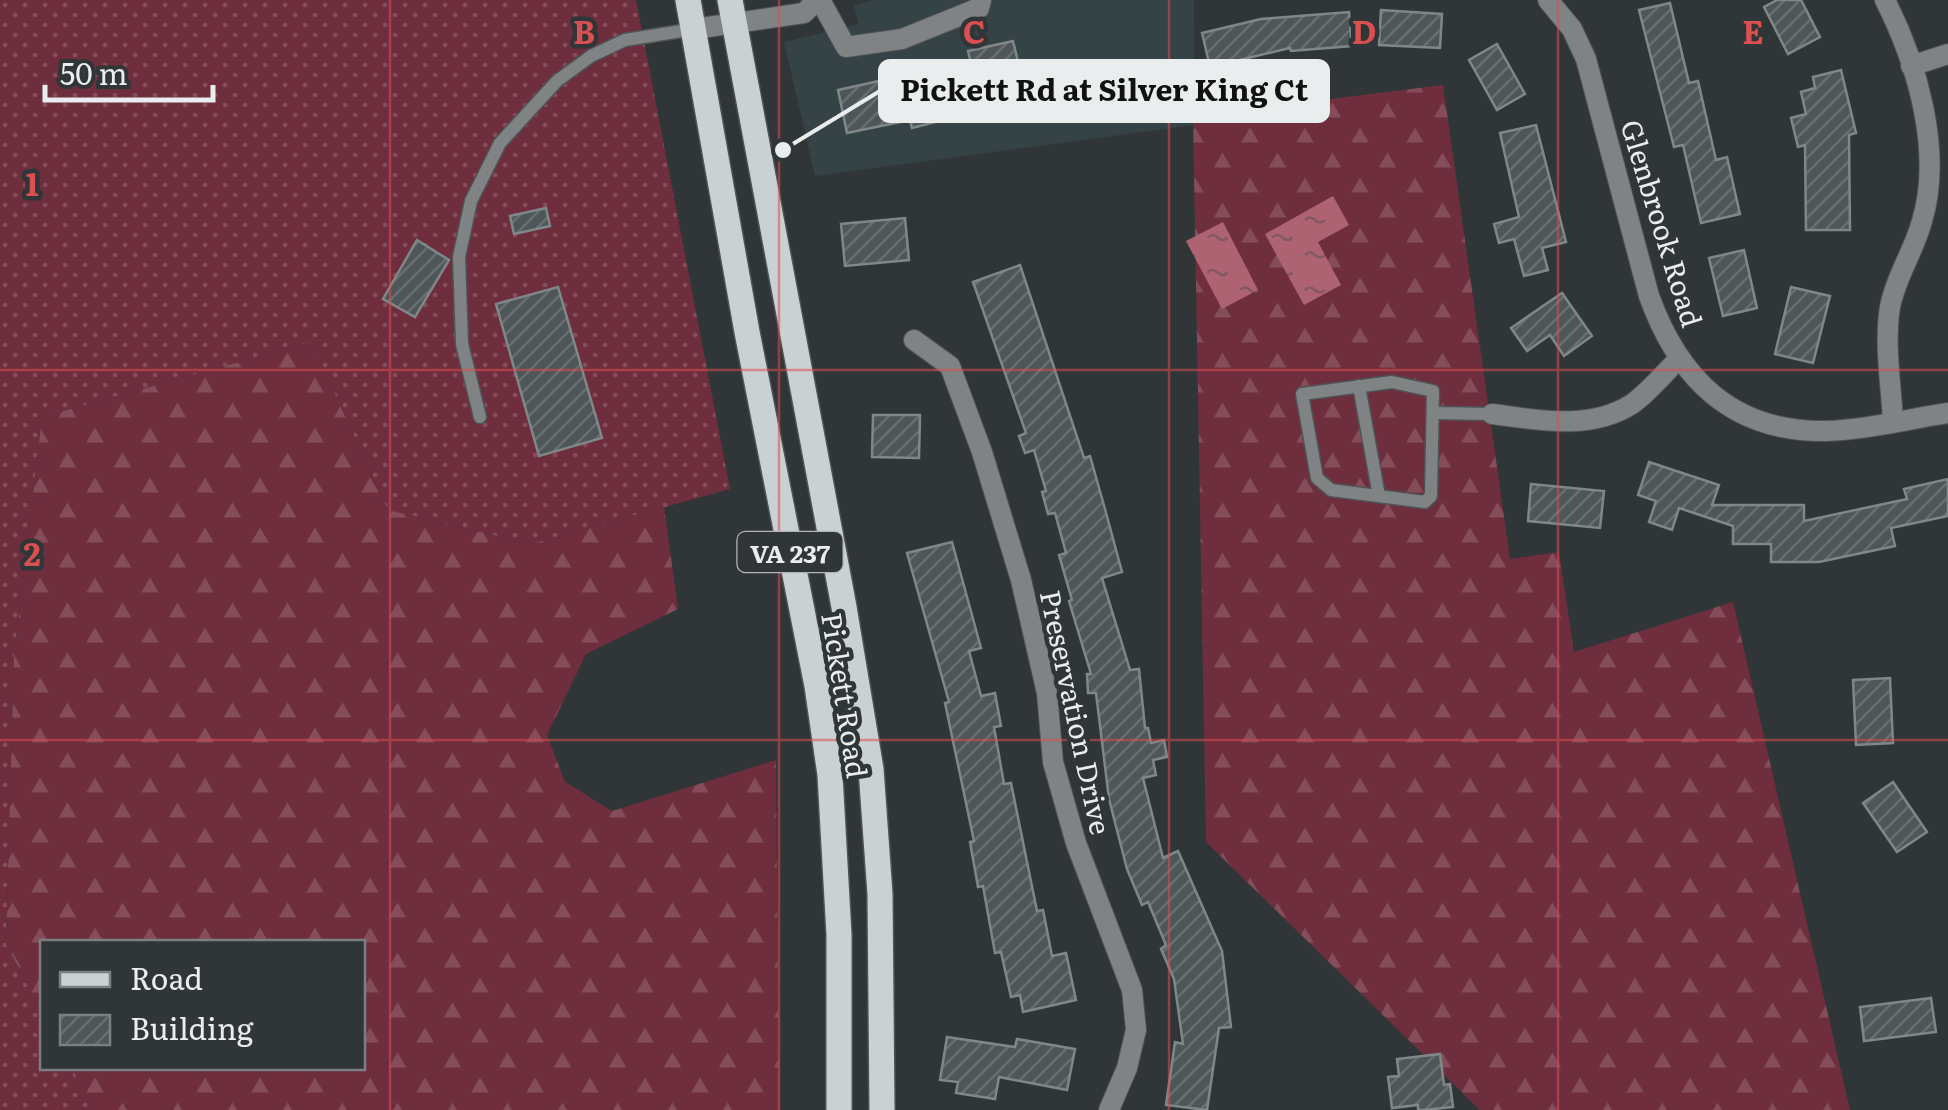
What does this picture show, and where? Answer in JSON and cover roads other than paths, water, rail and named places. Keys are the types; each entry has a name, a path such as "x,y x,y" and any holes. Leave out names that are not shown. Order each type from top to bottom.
{"main road":[{"name":"Pickett Road","path":"688,0 817,686 830,774 839,935 839,1110"},
{"name":"Pickett Road","path":"732,13 871,770 880,894 882,1110"}],"street":[{"path":"694,29 732,13 804,14 819,0 846,47 902,38 979,8 981,0"},
{"name":"Glenbrook Road","path":"1548,0 1572,29 1586,58 1662,334 1678,360 1708,391 1738,411 1772,425 1826,431 1948,413"},
{"path":"1885,0 1911,66 1929,151 1928,198 1923,220 1889,312 1893,421"},
{"path":"1911,66 1948,54"},
{"name":"Preservation Drive","path":"914,340 950,366 982,452 1021,580 1047,693 1054,762 1076,843 1132,990 1136,1030 1128,1068 1108,1110"},
{"path":"1492,414 1543,420 1605,417 1635,402 1678,360"}],"lane":[{"path":"480,417 462,344 460,256 471,202 500,143 557,81 591,56 625,40 694,29"},
{"path":"1392,382 1433,392 1434,414 1432,496 1425,502 1331,490 1317,478 1302,394 1392,382"},
{"path":"1359,386 1380,496"},
{"path":"1434,414 1492,414"}],"water":[{"path":"1333,196 1349,225 1318,242 1341,285 1304,305 1265,234"},
{"path":"1223,222 1258,290 1222,309 1186,241"}],"place":[{"name":"Pickett Rd at Silver King Ct","path":"783,150"}]}
